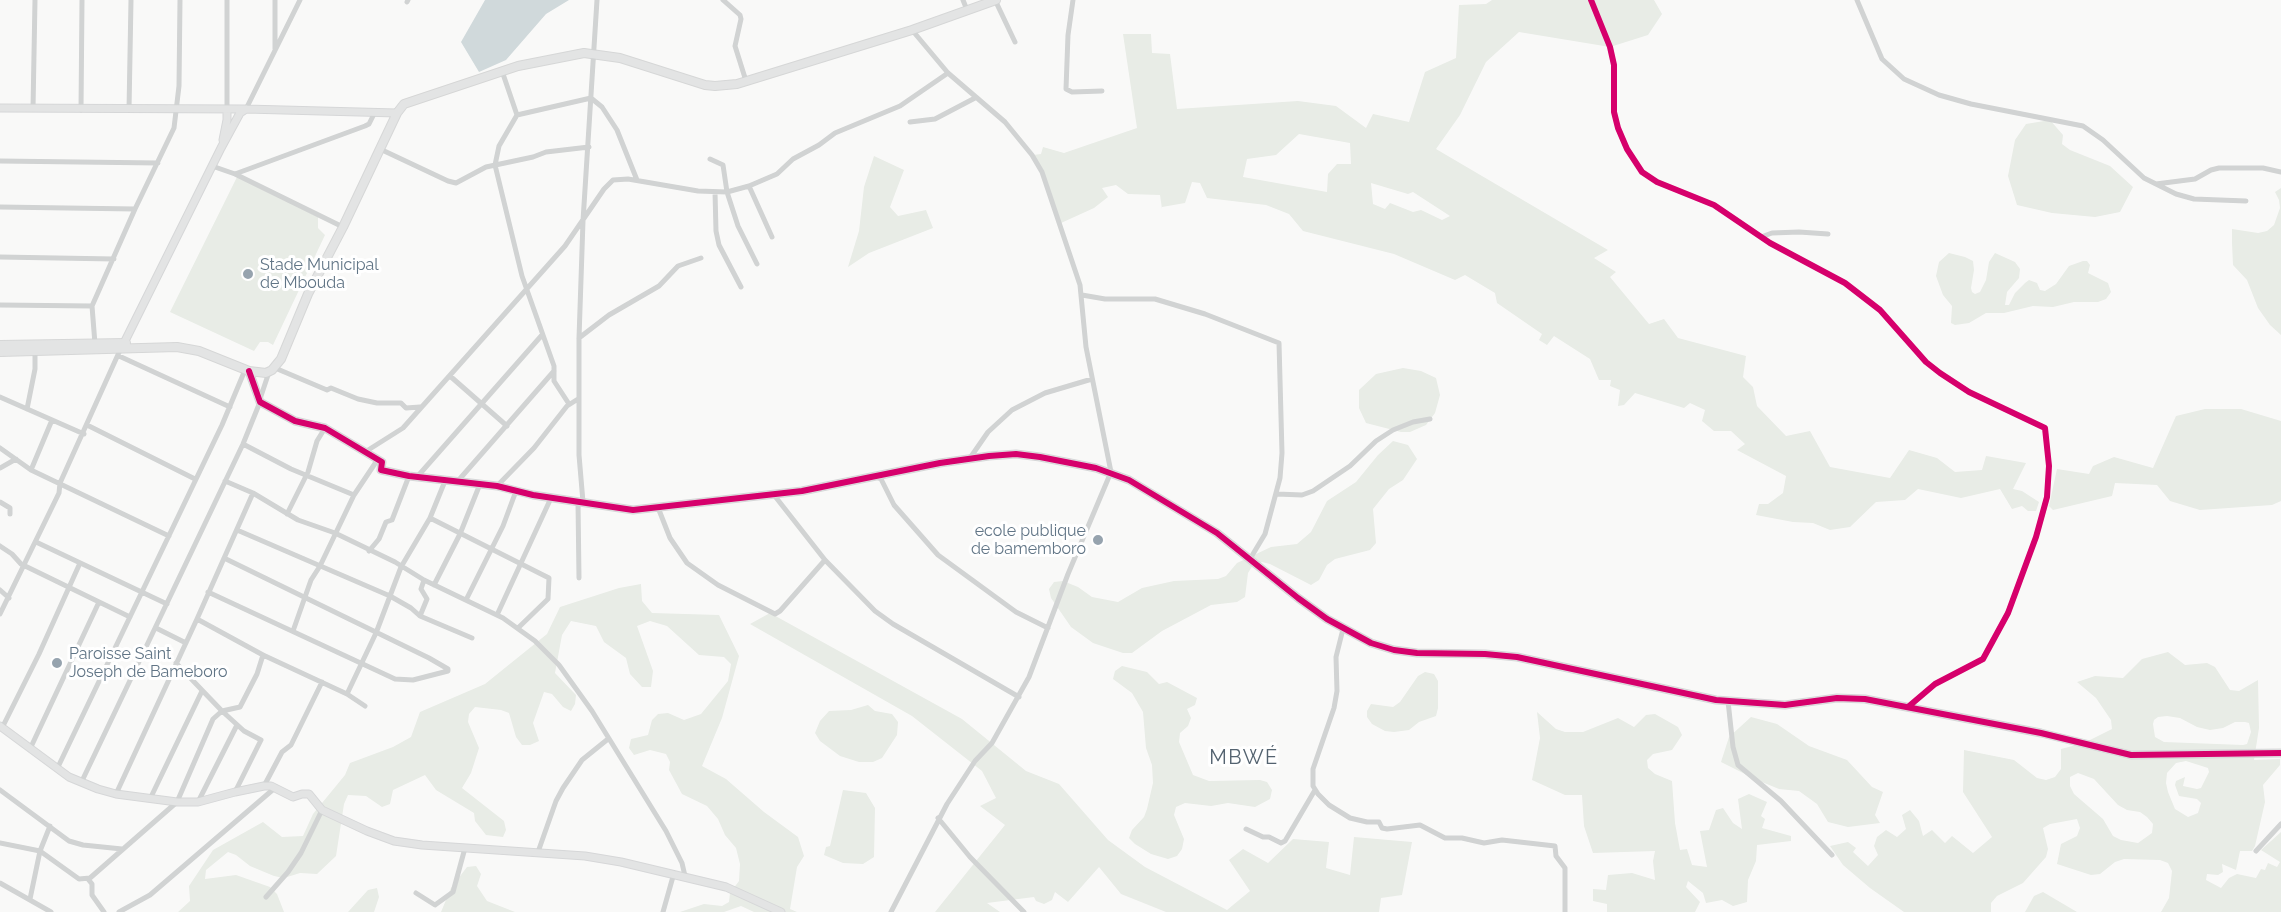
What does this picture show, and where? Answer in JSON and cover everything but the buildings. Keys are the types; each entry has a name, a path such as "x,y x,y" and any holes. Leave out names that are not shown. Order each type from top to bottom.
{"main road":[{"path":"0,345 35,348 122,349 142,346 191,349 262,374 272,370 284,353 308,294 343,227 396,113 408,102 536,62 593,53 630,61 705,85 720,86 746,81 912,30 996,0"},
{"path":"0,352 95,344 122,349"}],"street":[{"path":"33,108 35,0"},
{"path":"81,110 82,0"},
{"path":"129,110 131,0"},
{"path":"95,344 92,306 174,128 177,109 180,0"},
{"path":"221,148 227,120 227,0"},
{"path":"275,50 276,0"},
{"path":"0,614 59,493 60,483 122,349 221,148 240,113 246,109 300,0"},
{"path":"579,578 581,502 579,338 583,221 597,0"},
{"path":"723,0 740,15 735,46 746,81"},
{"path":"963,0 967,10"},
{"path":"996,0 1015,42"},
{"path":"1073,0 1068,35 1065,88 1072,92 1102,91"},
{"path":"1590,0 1610,47 1614,65 1614,112 1618,128 1634,161 1649,178 1714,205 1761,237 1829,273 1880,310 1926,362 1940,373 1970,392 2045,428 2049,466 2047,497 2036,537 2005,621 1983,659 1935,684 1908,707"},
{"path":"1857,0 1882,59 1904,79 1960,101 2082,126 2103,140 2145,178 2162,188 2194,199 2246,201"},
{"path":"891,912 938,818 975,761 992,742 1033,670 1068,574 1111,472 1086,347 1082,295 1075,265 1042,172 1032,155 1005,122 948,73 912,30"},
{"path":"502,72 517,115"},
{"path":"365,452 403,428 565,246 604,189 613,180 621,178 637,180 689,191 727,192 749,186 777,174 793,159 835,134 894,110 948,73"},
{"path":"569,404 555,384 554,371 526,289 495,165 499,146 517,115 591,98"},
{"path":"591,98 602,107 614,124 637,180"},
{"path":"910,122 935,119 975,98"},
{"path":"0,108 246,109 396,113"},
{"path":"235,174 365,126 369,124 375,112"},
{"path":"380,149 452,183 460,182 481,169 495,165 546,152 589,147"},
{"path":"710,159 722,163 727,192 741,233 758,264"},
{"path":"0,162 158,163"},
{"path":"212,166 235,174 343,227"},
{"path":"2156,184 2195,179 2219,168 2263,168 2281,172"},
{"path":"749,186 772,237"},
{"path":"715,192 717,237 722,254 741,287"},
{"path":"0,207 135,209"},
{"path":"1761,237 1772,233 1828,234"},
{"path":"0,257 114,259"},
{"path":"579,338 609,315 659,286 678,266 701,258"},
{"path":"1082,295 1105,299 1155,299 1205,314 1279,344 1282,453 1277,494 1265,534 1250,559"},
{"path":"0,305 92,306"},
{"path":"417,477 542,335"},
{"path":"27,409 35,369 35,348"},
{"path":"122,349 230,407"},
{"path":"247,370 260,396 260,401"},
{"path":"57,769 247,370"},
{"path":"81,783 243,444 272,370 358,399 377,403 401,403 406,408 422,407"},
{"path":"456,482 554,371"},
{"path":"450,376 507,426"},
{"path":"970,458 988,432 1012,410 1045,393 1092,379"},
{"path":"0,397 84,434"},
{"path":"497,486 534,448 569,404 578,399"},
{"path":"260,401 295,421 325,428 378,459 382,462 381,470 445,481 497,486 551,498 627,510 774,495 1000,454 1024,455 1086,465 1111,472 1187,514 1224,538 1298,598 1342,628 1371,643 1394,650 1517,657 1698,697 1728,701 1785,705 1852,698 2031,731 2131,755 2281,753"},
{"path":"1277,494 1302,495 1313,491 1350,466 1376,441 1393,430 1413,422 1430,419"},
{"path":"31,470 52,420"},
{"path":"87,425 195,479"},
{"path":"287,513 306,475 317,441 325,428"},
{"path":"243,444 306,475 354,495"},
{"path":"0,448 31,470 169,536"},
{"path":"0,468 16,459"},
{"path":"293,631 311,580 354,495 378,459"},
{"path":"369,551 379,539 386,522 392,520 409,476"},
{"path":"876,477 881,479 896,508 942,559 1016,612 1048,628"},
{"path":"225,481 253,493 298,520 335,533 497,615 518,628 543,649 559,665 583,697 666,831 682,862 685,876"},
{"path":"347,694 376,633 401,567 430,518 445,481"},
{"path":"434,585 460,534 480,484"},
{"path":"465,600 492,549 516,491"},
{"path":"116,794 253,493"},
{"path":"774,495 825,560 881,616 1019,697"},
{"path":"497,615 551,498"},
{"path":"0,502 10,508 10,514"},
{"path":"654,508 659,510 665,527 680,554 693,568 718,585 775,614 825,560"},
{"path":"430,518 549,578 548,599 518,628"},
{"path":"237,530 390,596 420,616 472,638"},
{"path":"36,542 167,604"},
{"path":"0,546 25,566 130,617"},
{"path":"208,592 361,665 403,681 424,679 448,671 429,658 224,558"},
{"path":"80,563 1,727 57,769 81,783 116,794 177,802 198,802 264,786 276,788 293,796 309,794 322,810 394,841 602,858 674,873 737,891 781,912"},
{"path":"420,616 427,599 421,590 424,580"},
{"path":"0,590 9,598"},
{"path":"30,748 99,602"},
{"path":"197,619 263,655 347,694 364,706"},
{"path":"156,628 186,643"},
{"path":"1342,628 1336,657 1337,691 1334,708 1313,769 1315,790 1329,805 1350,818 1379,822 1382,828 1420,825 1445,838 1462,838 1484,843 1502,840 1556,846 1556,856 1565,868 1565,912"},
{"path":"0,843 40,851 76,878 88,879 177,802 210,726 222,711 240,707 254,681 263,655"},
{"path":"176,663 237,725 261,741 235,792"},
{"path":"264,786 282,752 291,746 322,682"},
{"path":"150,799 202,691"},
{"path":"1728,701 1733,747 1738,765 1781,801 1832,855"},
{"path":"198,802 237,725"},
{"path":"538,852 563,788 582,760 608,739"},
{"path":"119,912 150,895 276,788"},
{"path":"0,790 65,838 77,844 122,849"},
{"path":"1246,829 1267,839 1269,837 1281,843 1285,841 1315,790"},
{"path":"266,897 295,862 308,841 322,810"},
{"path":"938,818 970,856 1024,912"},
{"path":"2256,851 2281,824"},
{"path":"30,899 40,851 50,826"},
{"path":"416,893 435,905 453,892 465,848"},
{"path":"663,912 674,873"},
{"path":"88,879 92,884 92,895 104,912"},
{"path":"0,883 51,912"}],"shaded area":[{"path":"485,0 569,0 546,14 506,60 479,72 461,42"},
{"path":"1492,0 1654,0 1662,14 1648,35 1610,47 1519,32 1486,62 1460,115 1436,149 1608,250 1594,258 1616,272 1610,277 1649,324 1664,319 1678,338 1746,356 1743,377 1753,387 1757,406 1786,436 1810,431 1830,467 1890,478 1909,450 1937,458 1955,472 1982,470 1986,456 2026,463 2013,489 2022,491 2039,502 2036,511 2028,511 2022,506 2012,509 2000,489 1961,498 1918,489 1905,500 1876,502 1850,527 1830,530 1813,523 1756,515 1759,504 1768,504 1783,493 1786,476 1737,450 1745,444 1731,431 1714,431 1702,421 1705,410 1690,403 1684,408 1635,393 1624,405 1618,406 1620,390 1610,386 1611,380 1599,380 1590,359 1554,336 1547,345 1539,340 1542,334 1497,303 1495,293 1465,275 1455,280 1394,254 1303,231 1289,214 1266,205 1207,198 1200,183 1192,182 1185,203 1162,207 1162,209 1160,195 1128,194 1116,185 1102,188 1108,197 1094,208 1061,223 1033,155 1041,154 1043,147 1064,153 1137,128 1123,34 1151,34 1152,53 1170,54 1177,109 1298,101 1336,106 1366,128 1373,114 1409,122 1425,72 1456,58 1459,5 1486,4","holes":["1299,134 1350,143 1351,164 1337,164 1328,174 1327,192 1243,177 1247,159 1276,155","1371,183 1408,194 1413,192 1450,216 1442,220 1421,210 1413,212 1390,203 1385,209 1373,204"]},
{"path":"2050,120 2063,135 2062,144 2070,150 2110,166 2133,187 2120,212 2095,217 2052,213 2017,205 2008,176 2015,140 2026,124"},
{"path":"874,156 904,170 890,207 898,216 926,210 933,228 869,253 848,267 859,231 864,187"},
{"name":"Stade Municipal de Mbouda","path":"237,177 318,217 318,228 325,235 273,345 260,342 254,351 170,312"},
{"path":"2281,188 2281,335 2270,325 2258,308 2247,280 2233,265 2232,229 2258,233 2267,231 2274,225 2280,208 2275,192"},
{"path":"1949,253 1973,261 1971,288 1975,294 1980,292 1986,280 1989,262 1995,253 2015,262 2020,269 2019,278 2007,292 2005,305 2009,305 2015,293 2029,280 2037,283 2040,290 2045,291 2056,284 2069,266 2083,261 2087,261 2090,265 2088,273 2108,283 2111,292 2106,299 2098,302 2074,302 2053,307 2033,306 2004,313 1986,313 1969,323 1955,325 1951,323 1952,306 1943,295 1936,276 1939,262"},
{"path":"1403,368 1421,371 1436,378 1440,395 1435,413 1426,425 1410,432 1401,432 1366,423 1359,408 1359,390 1376,374"},
{"path":"2205,409 2241,409 2281,421 2281,501 2272,505 2200,510 2170,501 2157,485 2115,483 2112,496 2053,510 2049,506 2057,469 2089,474 2093,466 2114,457 2153,468 2176,416"},
{"path":"1393,441 1408,445 1417,459 1403,480 1389,489 1373,509 1376,543 1370,550 1335,559 1327,565 1319,580 1311,585 1270,564 1262,562 1253,565 1248,573 1245,597 1237,602 1211,605 1162,631 1132,653 1123,653 1093,643 1071,627 1051,598 1049,589 1054,582 1063,581 1078,587 1092,597 1118,602 1142,588 1174,581 1218,579 1226,576 1237,563 1271,547 1297,544 1311,532 1327,501 1356,482"},
{"path":"641,584 642,601 652,613 719,615 739,656 722,718 702,766 726,779 764,812 798,837 804,856 797,867 790,909 797,912 754,912 741,906 724,912 680,912 704,904 722,906 729,902 730,893 739,881 740,864 736,848 707,806 682,794 669,770 670,762 666,754 650,750 634,755 629,748 631,739 648,735 652,720 658,714 668,713 684,720 701,714 728,681 731,664 724,657 699,655 667,626 650,621 637,626 653,671 651,687 642,687 630,674 626,658 604,642 596,626 571,621 562,635 555,673 576,695 575,704 571,711 563,707 552,694 544,692 533,723 539,741 530,745 522,745 516,737 509,713 475,707 469,714 468,722 479,748 471,773 462,788 504,821 506,830 503,837 486,835 475,821 474,813 436,790 425,775 393,790 390,804 382,807 366,796 348,795 344,804 336,856 317,874 300,873 284,878 274,876 250,866 228,852 206,870 205,879 236,875 270,887 277,894 284,912 178,912 190,901 189,886 213,850 263,822 282,837 303,836 313,814 345,775 350,763 393,747 411,737 420,712 485,684 547,634 560,607 619,588"},
{"path":"770,613 962,719 1026,771 1059,784 1108,840 1145,867 1227,910 1250,891 1229,860 1243,849 1268,863 1293,839 1329,842 1326,868 1350,875 1354,837 1412,842 1402,895 1381,898 1379,912 1166,912 1121,894 1099,867 1068,902 1055,892 1052,900 1044,904 1036,901 1034,897 987,903 1000,912 935,912 1005,825 980,806 996,798 982,771 912,716 750,624"},
{"path":"2168,652 2185,665 2207,663 2215,667 2230,690 2239,691 2258,680 2259,728 2254,760 2280,759 2280,765 2263,785 2265,802 2252,851 2240,851 2236,870 2222,864 2223,872 2218,875 2207,874 2206,880 2221,888 2229,878 2237,874 2256,878 2261,869 2265,870 2268,863 2277,867 2280,862 2261,850 2281,832 2281,912 2161,912 2169,898 2172,871 2168,863 2160,860 2124,859 2115,862 2100,874 2091,875 2057,864 2061,844 2077,836 2080,828 2077,819 2050,824 2043,828 2048,849 2046,857 2023,883 1997,896 1991,903 1991,912 1904,912 1843,865 1830,846 1848,842 1856,848 1853,852 1868,866 1878,855 1874,846 1877,837 1886,830 1897,837 1906,829 1902,815 1910,810 1919,821 1923,836 1932,830 1945,843 1952,836 1973,853 1992,837 1963,792 1964,750 2014,760 2037,778 2046,780 2055,777 2061,769 2061,749 2084,743 2112,729 2111,720 2096,698 2077,682 2095,676 2123,678 2142,659","holes":["2158,717 2180,718 2197,727 2210,730 2223,728 2235,722 2245,722 2249,723 2251,732 2247,744 2243,745 2164,742 2155,737 2153,724","2186,761 2208,768 2209,772 2201,788 2183,786 2185,777 2176,781 2179,796 2197,799 2201,803 2198,813 2188,817 2175,809 2168,792 2167,773 2176,763","2078,773 2094,779 2118,805 2127,810 2140,812 2147,817 2153,824 2152,833 2138,843 2113,836 2103,819 2074,794 2070,786 2070,777"]},
{"path":"1122,666 1147,672 1159,684 1167,682 1197,698 1195,705 1187,709 1191,718 1188,726 1180,733 1179,742 1193,775 1209,781 1260,780 1267,782 1272,790 1270,799 1255,807 1228,803 1211,806 1185,803 1176,807 1174,815 1184,839 1182,849 1177,856 1168,859 1151,854 1135,844 1129,838 1147,809 1153,783 1152,765 1146,748 1143,712 1132,693 1113,679 1115,671"},
{"path":"1425,672 1434,674 1438,681 1436,716 1419,722 1409,730 1394,732 1385,731 1372,724 1367,717 1371,704 1393,707 1400,702 1418,676"},
{"path":"868,705 875,711 892,714 898,722 897,735 882,758 873,762 859,762 840,756 820,741 815,733 820,721 829,711 851,710"},
{"path":"1537,712 1556,729 1565,732 1583,732 1618,718 1634,727 1646,715 1655,714 1678,727 1682,735 1672,750 1653,754 1647,760 1648,768 1655,774 1672,781 1675,823 1680,850 1687,849 1692,865 1707,867 1700,831 1709,830 1716,810 1723,808 1733,823 1742,829 1738,799 1749,794 1767,802 1761,816 1765,819 1762,828 1791,836 1791,841 1757,845 1756,861 1748,880 1747,902 1733,906 1722,900 1706,903 1703,893 1688,881 1686,887 1700,902 1695,912 1607,912 1607,904 1593,901 1593,889 1606,890 1608,875 1632,873 1655,880 1653,861 1655,851 1593,853 1584,826 1582,795 1565,795 1532,780 1540,738"},
{"path":"1751,717 1777,724 1809,746 1847,760 1872,787 1883,792 1875,815 1880,823 1848,827 1828,822 1817,804 1799,791 1779,789 1721,762 1729,737"},
{"path":"843,790 866,793 875,808 874,857 863,864 843,863 824,855 826,847 830,846"},
{"path":"476,866 481,874 477,886 487,901 515,912 441,912 451,888 467,867"},
{"path":"377,888 379,897 374,912 348,912 368,890"},
{"path":"2043,892 2077,912 2025,912 2034,896"}],"cycle path":[{"path":"1591,0 1610,47 1614,65 1614,112 1618,128 1627,149 1642,172 1657,182 1714,205 1770,243 1845,283 1880,310 1926,362 1940,373 1969,392 2045,428 2049,466 2047,497 2036,537 2008,613 1983,659 1935,684 1908,707"},
{"path":"249,371 260,402 295,421 325,428 382,462 381,470 409,476 497,486 533,495 633,510 802,491 940,463 989,456 1016,454 1040,457 1096,468 1129,480 1217,533 1327,619 1371,643 1394,650 1517,657 1716,700 1785,705 1837,698 1865,699 2041,733 2131,755 2281,753"}],"place":[{"name":"Stade Municipal de Mbouda","path":"248,274"},
{"name":"ecole publique de bamemboro","path":"1098,540"},
{"name":"Paroisse Saint Joseph de Bameboro","path":"57,663"}],"district":[{"name":"MBWÉ","path":"1244,758"}]}
